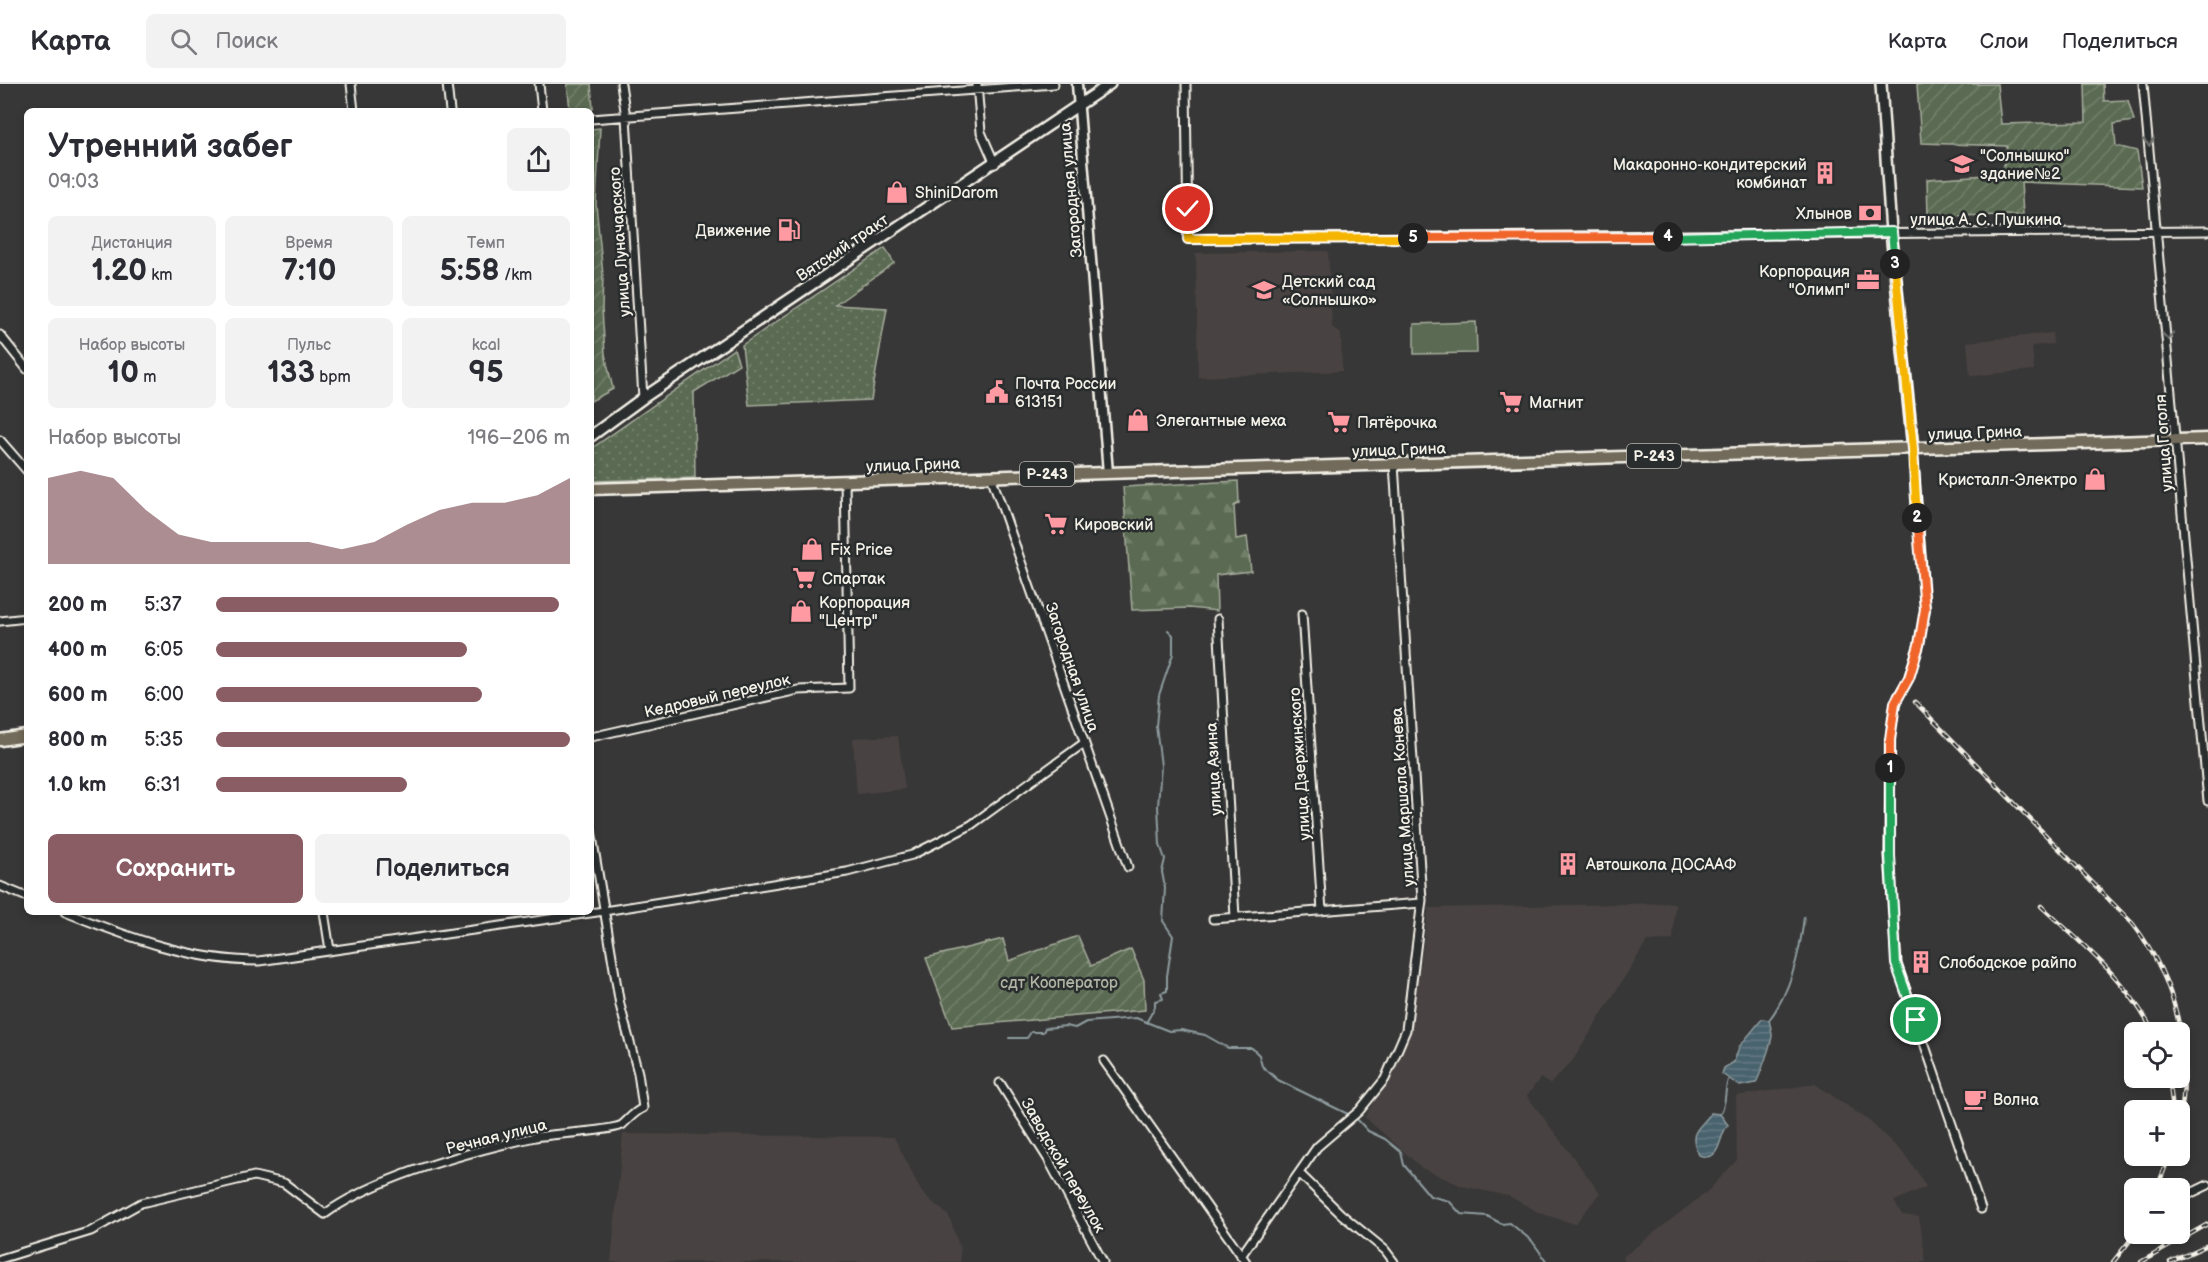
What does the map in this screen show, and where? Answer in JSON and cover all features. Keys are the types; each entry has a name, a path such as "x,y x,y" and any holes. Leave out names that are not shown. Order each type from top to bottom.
{"highway":[{"name":"улица Грина","path":"594,489 2208,439"},
{"path":"0,741 24,737"}],"main road":[{"name":"Вятский тракт","path":"594,434 643,398 995,164 1110,84"},
{"path":"1881,84 1892,232 1913,449"}],"street":[{"path":"351,84 354,108"},
{"path":"447,84 450,108"},
{"path":"540,84 542,108"},
{"name":"улица Луначарского","path":"621,84 626,117 643,398"},
{"path":"594,119 977,86 1054,84"},
{"name":"Загородная улица","path":"1077,84 1108,472"},
{"name":"улица А. С. Пушкина","path":"1186,84 1188,239 2208,231"},
{"name":"улица Гоголя","path":"2143,84 2208,801"},
{"path":"977,86 981,132 995,164"},
{"path":"0,335 24,365"},
{"path":"0,440 24,468"},
{"path":"1913,449 1925,609 1919,645 1909,678 1895,703 1890,740 1890,855 1896,964 1981,1209"},
{"name":"улица Маршала Конева","path":"1244,1259 1317,1147 1353,1116 1384,1078 1406,1030 1421,903 1394,464"},
{"name":"Загородная улица","path":"992,476 1128,867"},
{"name":"Кедровый переулок","path":"594,736 798,690 849,688 845,481"},
{"name":"улица Дзержинского","path":"1302,614 1322,911"},
{"path":"0,621 24,618"},
{"name":"улица Азина","path":"1218,619 1235,917"},
{"path":"594,912 847,872 912,855 971,825 1084,743"},
{"path":"594,849 604,911"},
{"path":"0,886 24,896"},
{"path":"1214,919 1421,903"},
{"name":"Речная улица","path":"0,1259 91,1231 141,1203 254,1176 284,1183 325,1214 405,1174 536,1137 621,1125 632,1114 643,1108 638,1073 620,1005 604,911"},
{"path":"73,915 186,955 227,961 259,961 576,915"},
{"path":"324,915 330,950"},
{"path":"1104,1061 1244,1259"},
{"name":"Заводской переулок","path":"1000,1083 1048,1159 1103,1262"},
{"path":"1299,1173 1341,1214 1385,1250 1394,1262"},
{"path":"2190,1194 2208,1185"}],"shaded area":[{"name":"Детский сад «Солнышко»","path":"1328,251 1332,327 1341,334 1342,371 1198,377 1196,253"},
{"path":"2052,333 2053,344 2032,346 2034,370 1970,376 1967,342"},
{"path":"898,736 905,789 857,794 853,738"},
{"path":"1675,903 1673,940 1647,941 1573,1060 1550,1084 1540,1078 1527,1096 1600,1193 1575,1224 1540,1213 1509,1196 1462,1186 1422,1168 1365,1117 1401,1056 1411,1026 1429,908"},
{"path":"1815,1084 1868,1120 1903,1153 1920,1176 1926,1187 1894,1201 1902,1215 1919,1217 1926,1262 1625,1262 1623,1257 1708,1191 1737,1160 1736,1096"},
{"path":"623,1134 894,1137 922,1193 949,1216 960,1249 960,1262 611,1262"}],"green space":[{"path":"567,84 591,84 593,108 570,108"},
{"path":"1917,84 1997,84 2001,124 2086,122 2085,84 2103,84 2104,101 2128,100 2134,121 2114,124 2116,146 2137,151 2142,187 2021,182 2023,215 1928,216 1927,179 2002,174 2007,146 1921,143"},
{"path":"600,128 596,204 603,275 602,309 605,354 613,389 594,399 594,129"},
{"path":"885,248 894,263 835,305 887,308 871,400 749,405 742,345"},
{"path":"1476,322 1477,353 1414,354 1414,324"},
{"path":"734,349 739,364 694,392 695,478 594,481 594,447"},
{"path":"1238,481 1239,503 1234,506 1236,539 1247,537 1251,571 1216,575 1217,611 1189,608 1132,610 1123,487"},
{"name":"сдт Кооператор","path":"1078,936 1091,966 1131,949 1144,980 1145,1010 952,1027 926,958 1003,939 1009,961"}],"water":[{"path":"1762,1019 1769,1020 1772,1032 1768,1051 1756,1083 1740,1086 1722,1074 1724,1068 1734,1062 1739,1047"},
{"path":"1711,1113 1720,1114 1728,1125 1716,1152 1706,1157 1699,1155 1695,1147 1694,1135"}],"waterway":[{"path":"1147,1021 1155,1007 1155,1001 1163,999 1161,993 1167,991 1173,936 1163,921 1165,888 1162,872 1165,859 1160,845 1158,806 1161,766 1156,726 1159,695 1173,654 1173,635 1168,630"},
{"path":"1769,1020 1789,984 1800,944 1804,917"},
{"path":"1009,1038 1027,1038 1031,1032 1043,1032 1045,1028 1066,1026 1075,1028 1086,1022 1136,1018 1169,1031 1181,1030 1205,1035 1228,1048 1252,1048 1259,1055 1262,1066 1278,1080 1356,1118 1368,1131 1385,1139 1401,1152 1404,1165 1430,1196 1449,1201 1461,1214 1487,1216 1502,1224 1510,1223 1532,1241 1547,1262"},
{"path":"1720,1114 1724,1106 1728,1080"}],"railway":[{"path":"1915,702 2133,924 2148,946 2161,969 2178,1018 2184,1069 2182,1100"},
{"path":"2041,906 2103,964 2130,996 2147,1022"},
{"path":"2170,1088 2172,1100"},
{"path":"2161,1178 2166,1166"},
{"path":"2141,1262 2208,1224"},
{"path":"2113,1262 2127,1244"},
{"path":"2170,1262 2208,1245"}],"place":[{"name":"\"Солнышко\" здание№2","path":"1962,164"},
{"name":"Макаронно-кондитерский комбинат","path":"1825,173"},
{"name":"ShiniDarom","path":"897,192"},
{"name":"Хлынов","path":"1870,213"},
{"name":"Движение","path":"789,230"},
{"name":"Корпорация \"Олимп\"","path":"1868,280"},
{"name":"Детский сад «Солнышко»","path":"1264,290"},
{"name":"Почта России 613151","path":"997,392"},
{"name":"Магнит","path":"1511,402"},
{"name":"Элегантные меха","path":"1138,420"},
{"name":"Пятёрочка","path":"1339,422"},
{"name":"Кристалл-Электро","path":"2095,479"},
{"name":"Кировский","path":"1056,524"},
{"name":"Fix Price","path":"812,549"},
{"name":"Спартак","path":"804,578"},
{"name":"Корпорация \"Центр\"","path":"801,611"},
{"name":"Автошкола ДОСААФ","path":"1568,864"},
{"name":"Слободское райпо","path":"1921,962"},
{"name":"Волна","path":"1975,1099"}],"route":[{"path":"1188,209 1188,239 1641,237 1892,232 1913,449 1925,609 1919,645 1909,678 1895,703 1890,740 1890,855 1896,964 1916,1020"}]}
